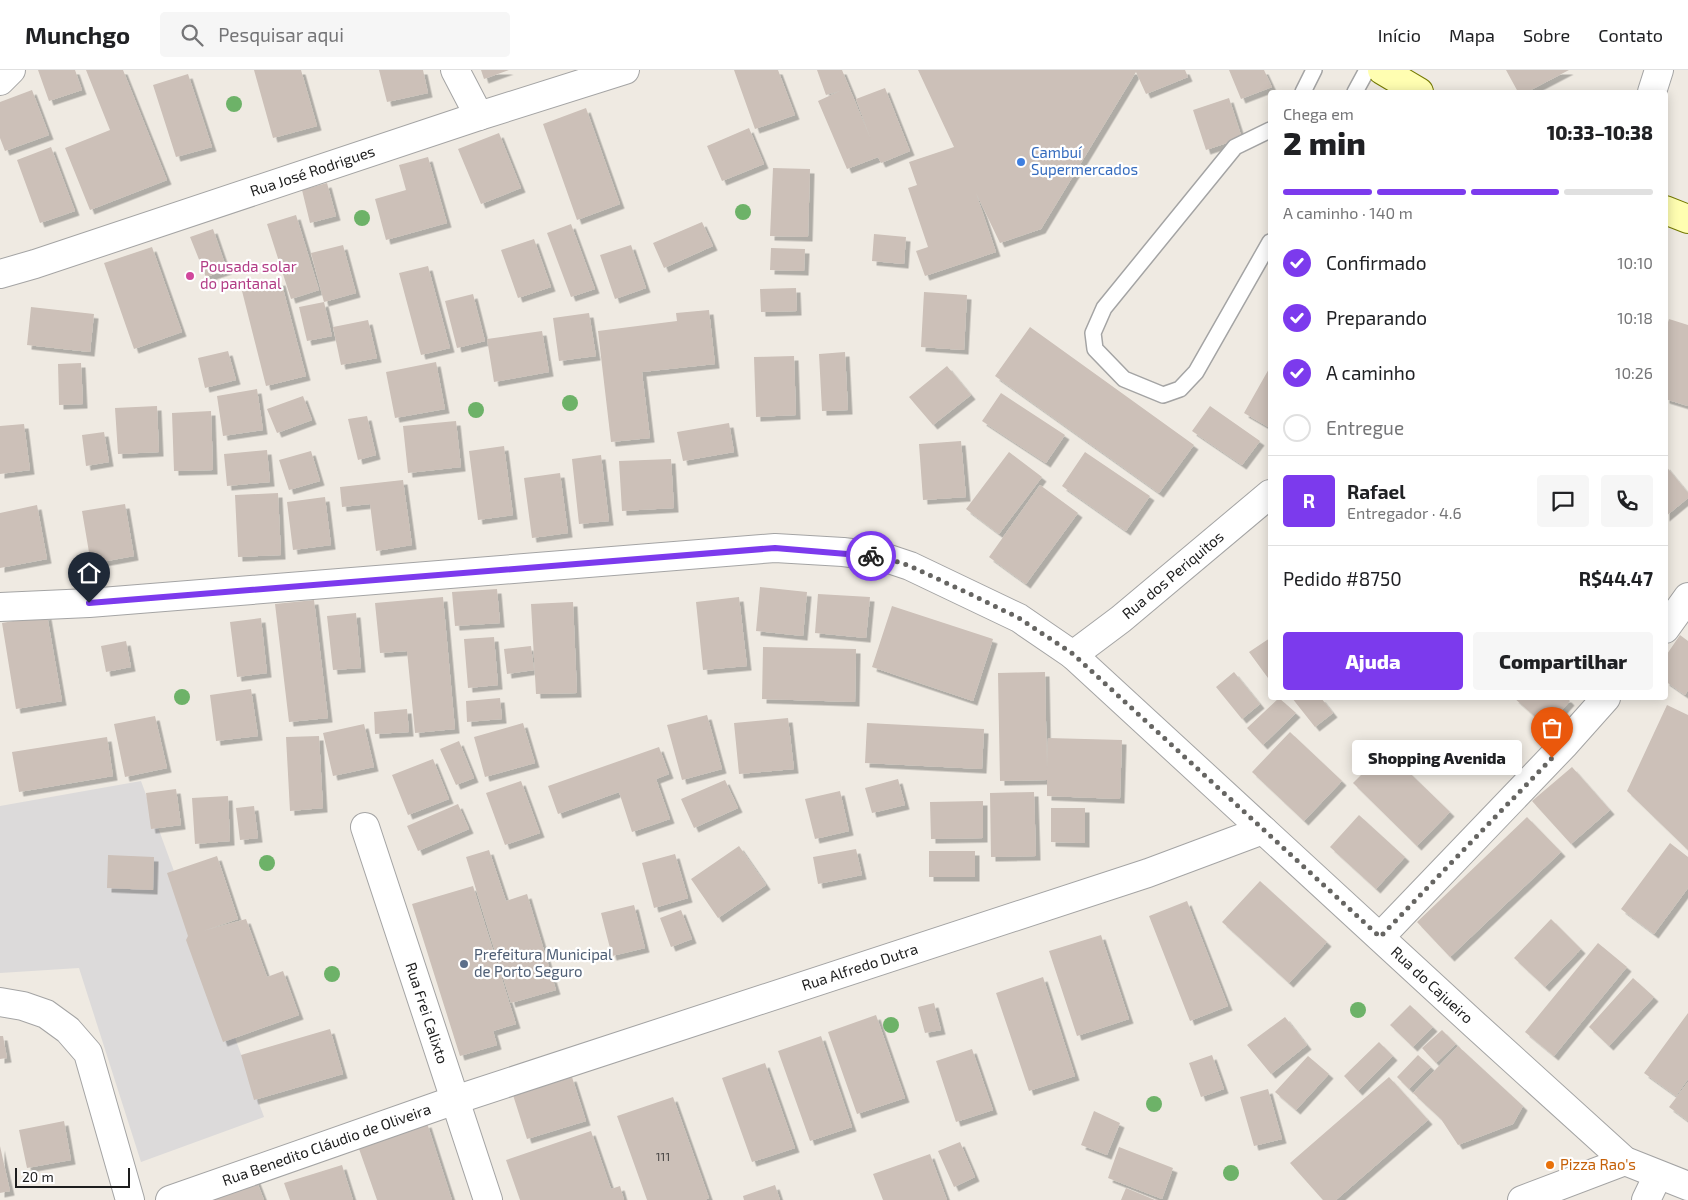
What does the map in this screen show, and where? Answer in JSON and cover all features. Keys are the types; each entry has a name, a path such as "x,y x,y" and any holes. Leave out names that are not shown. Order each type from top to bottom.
{"main road":[{"path":"1382,70 1416,90"},
{"path":"1668,211 1688,219"}],"street":[{"path":"0,82 11,70"},
{"path":"455,70 479,116"},
{"name":"Rua José Rodrigues","path":"0,274 479,116 625,70"},
{"path":"1653,90 1660,70"},
{"name":"Rua dos Periquitos","path":"1073,654 1121,619 1268,496"},
{"name":"Rua do Cajueiro","path":"0,608 99,603 775,548 843,552 883,557 910,566 1019,618 1073,654 1625,1161 1688,1186"},
{"path":"1668,625 1688,597"},
{"path":"1380,937 1565,744 1604,700"},
{"name":"Rua Frei Calixto","path":"365,827 488,1200"},
{"name":"Rua Alfredo Dutra","path":"455,1100 1148,872 1263,830"},
{"path":"0,1002 23,1006 46,1014 68,1030 88,1053 130,1200"},
{"name":"Rua Benedito Cláudio de Oliveira","path":"170,1200 455,1100"},
{"path":"1522,1200 1625,1161"},
{"path":"1646,1200 1658,1175"}],"lane":[{"path":"1304,90 1314,70"},
{"path":"1356,90 1367,70"},
{"path":"1268,131 1235,147 1104,308 1093,334 1095,349 1124,379 1163,394 1180,389 1196,372 1268,246"}],"shaded area":[{"path":"141,781 264,1117 141,1162 79,968 0,973 0,806"}],"building":[{"path":"38,70 75,70 82,90 49,101"},
{"path":"86,70 123,70 167,180 90,210 65,148 110,130"},
{"path":"254,70 301,70 317,126 273,138"},
{"path":"379,70 423,70 428,93 387,102"},
{"path":"481,70 509,70 484,79"},
{"path":"734,70 778,70 795,115 755,129"},
{"path":"817,70 842,70 871,140 856,99 885,88 910,151 881,163 878,157 847,169 818,101 840,91 826,95"},
{"name":"Cambuí Supermercados","path":"918,70 1185,70 1188,77 1146,94 1136,72 1041,229 1000,243 976,193 996,252 925,276 916,251 928,247 908,188 917,185 909,162 954,147"},
{"path":"1229,70 1264,70 1272,87 1241,99"},
{"path":"1506,70 1569,70 1531,90 1517,90"},
{"path":"188,74 212,147 176,157 153,85"},
{"path":"32,90 49,135 5,151 0,138 0,102"},
{"path":"1229,98 1242,138 1206,150 1193,110"},
{"path":"586,108 620,204 577,220 543,124"},
{"path":"749,128 764,164 722,181 707,146"},
{"path":"499,133 521,188 481,204 458,149"},
{"path":"51,147 75,211 40,223 17,160"},
{"path":"428,157 447,223 386,240 375,199 406,190 399,165"},
{"path":"773,168 810,169 808,237 770,236"},
{"path":"327,183 336,216 310,223 302,190"},
{"path":"296,215 319,290 291,299 267,224"},
{"path":"702,222 713,246 664,268 653,243"},
{"path":"571,224 595,289 571,297 547,233"},
{"path":"213,229 227,270 206,277 190,237"},
{"path":"874,234 906,237 904,264 872,261"},
{"path":"534,239 551,287 518,298 501,250"},
{"path":"343,245 356,293 324,302 311,253"},
{"path":"631,245 646,288 615,299 600,255"},
{"path":"152,247 182,332 134,349 104,263"},
{"path":"771,248 805,249 804,271 770,270"},
{"path":"428,266 450,348 421,355 399,273"},
{"path":"281,281 306,376 266,386 242,291"},
{"path":"796,288 797,311 761,312 760,289"},
{"path":"924,292 967,295 964,350 921,347"},
{"path":"473,294 485,341 457,348 445,301"},
{"path":"324,302 332,336 307,341 299,307"},
{"path":"31,307 94,314 90,352 27,345"},
{"path":"709,310 715,364 642,372 650,438 611,442 598,331 677,321 676,313"},
{"path":"589,313 596,356 559,361 553,318"},
{"path":"1669,319 1688,325 1688,406 1668,400"},
{"path":"368,320 377,358 341,365 333,327"},
{"path":"1030,327 1194,445 1159,493 995,376"},
{"path":"542,331 549,372 494,382 487,339"},
{"path":"228,351 236,380 205,388 198,358"},
{"path":"845,352 848,410 822,411 819,354"},
{"path":"794,356 796,415 756,417 754,357"},
{"path":"436,362 445,409 395,418 386,372"},
{"path":"81,363 83,404 59,405 58,364"},
{"path":"947,366 971,395 933,425 909,397"},
{"path":"1268,371 1268,427 1244,413"},
{"path":"257,389 263,430 223,436 217,396"},
{"path":"1001,393 1065,435 1046,463 982,421"},
{"path":"303,396 312,420 277,433 267,409"},
{"path":"157,406 159,452 118,454 115,408"},
{"path":"1210,406 1260,441 1242,465 1192,431"},
{"path":"211,411 213,470 174,471 172,413"},
{"path":"367,416 376,455 358,460 348,419"},
{"path":"456,421 461,467 408,473 403,426"},
{"path":"729,423 734,452 683,461 677,432"},
{"path":"24,424 30,470 0,474 0,426"},
{"path":"104,432 109,462 86,466 82,435"},
{"path":"961,441 966,497 923,500 919,444"},
{"path":"504,446 513,515 478,520 469,451"},
{"path":"267,450 270,482 227,486 224,454"},
{"path":"311,451 320,481 289,490 279,460"},
{"path":"1009,452 1042,477 999,534 966,509"},
{"path":"1085,452 1150,496 1126,531 1062,486"},
{"path":"601,455 609,521 579,524 572,459"},
{"path":"671,459 674,508 622,511 619,461"},
{"path":"1668,469 1688,493 1688,498 1668,515"},
{"path":"560,473 568,533 532,538 524,478"},
{"path":"403,480 412,545 376,551 370,504 342,507 340,487"},
{"path":"1040,485 1078,513 1026,584 989,557"},
{"path":"278,493 281,555 238,557 235,495"},
{"path":"325,497 331,545 293,550 287,502"},
{"path":"125,504 134,556 91,564 82,511"},
{"path":"37,505 47,559 0,568 0,513"},
{"path":"760,587 807,592 803,636 756,631"},
{"path":"497,589 500,623 455,626 452,592"},
{"path":"818,594 870,597 866,638 815,633"},
{"path":"443,597 455,729 415,733 407,651 380,653 375,603"},
{"path":"739,597 747,666 703,670 696,602"},
{"path":"314,600 328,718 289,722 275,604"},
{"path":"573,602 577,693 536,694 531,604"},
{"path":"892,606 993,639 973,701 872,667"},
{"path":"356,613 361,668 333,670 327,616"},
{"path":"47,615 62,701 16,709 2,623"},
{"path":"261,618 267,673 237,677 230,622"},
{"path":"1680,635 1688,641 1688,690 1685,695 1668,683 1668,653"},
{"path":"494,637 498,685 468,688 464,639"},
{"path":"1268,639 1268,678 1249,652"},
{"path":"126,641 131,667 106,672 101,646"},
{"path":"531,646 534,670 507,674 504,649"},
{"path":"763,647 856,649 855,702 762,699"},
{"path":"1045,672 1047,769 1048,738 1122,740 1120,799 1047,796 1047,780 1000,781 998,673"},
{"path":"1234,672 1260,704 1242,719 1216,687"},
{"path":"251,689 258,736 216,741 210,695"},
{"path":"500,698 502,719 467,722 466,701"},
{"path":"1277,700 1281,700 1296,713 1263,745 1247,728"},
{"path":"1294,700 1323,700 1333,713 1315,727"},
{"path":"1516,700 1569,700 1547,727"},
{"path":"1667,705 1688,715 1688,850 1627,791"},
{"path":"407,709 409,732 375,734 374,712"},
{"path":"707,715 722,769 682,780 667,725"},
{"path":"155,716 167,768 125,777 114,724"},
{"path":"788,718 794,769 739,774 734,723"},
{"path":"523,723 535,763 485,777 474,737"},
{"path":"867,723 984,729 982,769 865,763"},
{"path":"364,724 374,767 333,776 323,733"},
{"path":"1290,732 1342,781 1304,821 1252,772"},
{"path":"319,736 323,808 290,811 286,737"},
{"path":"107,737 113,776 19,792 12,752"},
{"path":"459,741 474,778 456,785 440,749"},
{"path":"659,747 669,774 656,779 670,819 632,832 619,792 558,814 548,786"},
{"path":"1386,750 1450,812 1417,846 1353,783"},
{"path":"433,759 449,799 408,815 392,775"},
{"path":"1572,767 1610,810 1571,844 1532,801"},
{"path":"898,779 905,805 872,813 865,788"},
{"path":"725,780 738,808 694,828 681,799"},
{"path":"521,781 540,833 505,845 486,793"},
{"path":"176,789 181,825 151,829 146,793"},
{"path":"840,791 849,831 815,839 805,799"},
{"path":"1034,792 1036,856 991,857 990,793"},
{"path":"228,796 230,841 195,844 192,798"},
{"path":"983,801 983,838 931,839 930,802"},
{"path":"458,804 469,829 418,851 407,826"},
{"path":"254,806 258,838 240,840 236,808"},
{"path":"1051,808 1085,808 1085,843 1051,842"},
{"path":"1359,815 1405,857 1376,889 1330,847"},
{"path":"1527,817 1561,852 1450,957 1417,922"},
{"path":"1670,843 1688,857 1688,888 1654,934 1621,909"},
{"path":"739,846 766,885 718,918 691,879"},
{"path":"856,849 862,875 818,884 813,857"},
{"path":"489,850 506,901 527,894 556,990 511,1003 466,857"},
{"path":"929,851 975,851 975,877 929,877"},
{"path":"675,854 688,898 654,908 642,863"},
{"path":"108,855 154,857 153,890 107,888"},
{"path":"217,856 238,919 203,931 246,919 267,977 283,971 299,1015 223,1042 186,940 188,936 167,873"},
{"path":"1260,881 1327,942 1289,983 1222,922"},
{"name":"Prefeitura Municipal de Porto Seguro","path":"473,886 516,1024 493,1031 497,1045 460,1056 412,904"},
{"path":"1187,901 1228,1006 1190,1021 1149,916"},
{"path":"634,905 645,948 612,956 601,913"},
{"path":"681,910 692,939 671,947 660,918"},
{"path":"1551,919 1581,949 1545,987 1514,958"},
{"path":"1101,935 1129,1019 1077,1036 1049,951"},
{"path":"1598,943 1627,967 1554,1056 1525,1032"},
{"path":"1043,977 1075,1076 1029,1091 996,993"},
{"path":"1633,978 1654,997 1609,1046 1589,1027"},
{"path":"934,1003 941,1030 925,1033 918,1007"},
{"path":"1410,1005 1433,1027 1413,1047 1390,1025"},
{"path":"1688,1013 1688,1079 1676,1096 1644,1073"},
{"path":"876,1015 905,1098 857,1114 828,1032"},
{"path":"1285,1017 1307,1045 1271,1074 1247,1045"},
{"path":"330,1029 343,1074 254,1100 241,1055"},
{"path":"1442,1030 1456,1044 1436,1063 1422,1048"},
{"path":"0,1036 3,1036 7,1058 0,1059"},
{"path":"821,1036 852,1127 810,1141 778,1051"},
{"path":"1379,1042 1393,1056 1358,1091 1344,1076"},
{"path":"1458,1046 1523,1106 1513,1124 1458,1145 1441,1119 1413,1093"},
{"path":"972,1049 993,1110 956,1122 936,1061"},
{"path":"1212,1055 1224,1089 1201,1097 1189,1063"},
{"path":"1418,1055 1431,1067 1409,1089 1397,1077"},
{"path":"1308,1056 1329,1074 1296,1110 1275,1092"},
{"path":"765,1063 795,1148 752,1162 722,1078"},
{"path":"572,1077 586,1121 527,1139 513,1095"},
{"path":"1389,1077 1428,1120 1336,1200 1323,1200 1290,1163"},
{"path":"1688,1082 1688,1121 1669,1107"},
{"path":"1268,1089 1282,1139 1254,1146 1240,1097"},
{"path":"673,1097 709,1198 705,1200 647,1200 617,1116"},
{"path":"1094,1111 1120,1123 1107,1155 1081,1145"},
{"path":"64,1121 71,1160 27,1168 19,1130"},
{"path":"427,1123 452,1200 377,1200 358,1146"},
{"path":"591,1131 611,1189 620,1186 624,1200 520,1200 506,1160"},
{"path":"960,1142 975,1177 954,1187 938,1151"},
{"path":"0,1146 10,1191 0,1193"},
{"path":"1119,1147 1173,1168 1162,1199 1108,1178"},
{"path":"930,1154 947,1200 883,1200 873,1174"},
{"path":"342,1165 353,1200 290,1200 284,1183"},
{"path":"255,1177 264,1200 211,1200"},
{"path":"775,1185 780,1200 744,1200 743,1196"},
{"path":"1126,1188 1155,1200 1121,1200"}],"way so far":[{"path":"871,556 883,557 910,566 970,594 1019,618 1073,654 1380,937 1552,758"}],"place":[{"name":"Cambuí Supermercados","path":"1021,162"},
{"name":"Pousada solar do pantanal","path":"190,276"},
{"name":"Shopping Avenida","path":"1552,758"},
{"name":"Prefeitura Municipal de Porto Seguro","path":"464,964"},
{"name":"Pizza Rao's","path":"1550,1165"}],"route":[{"path":"89,603 775,548 843,552 871,556"}]}
